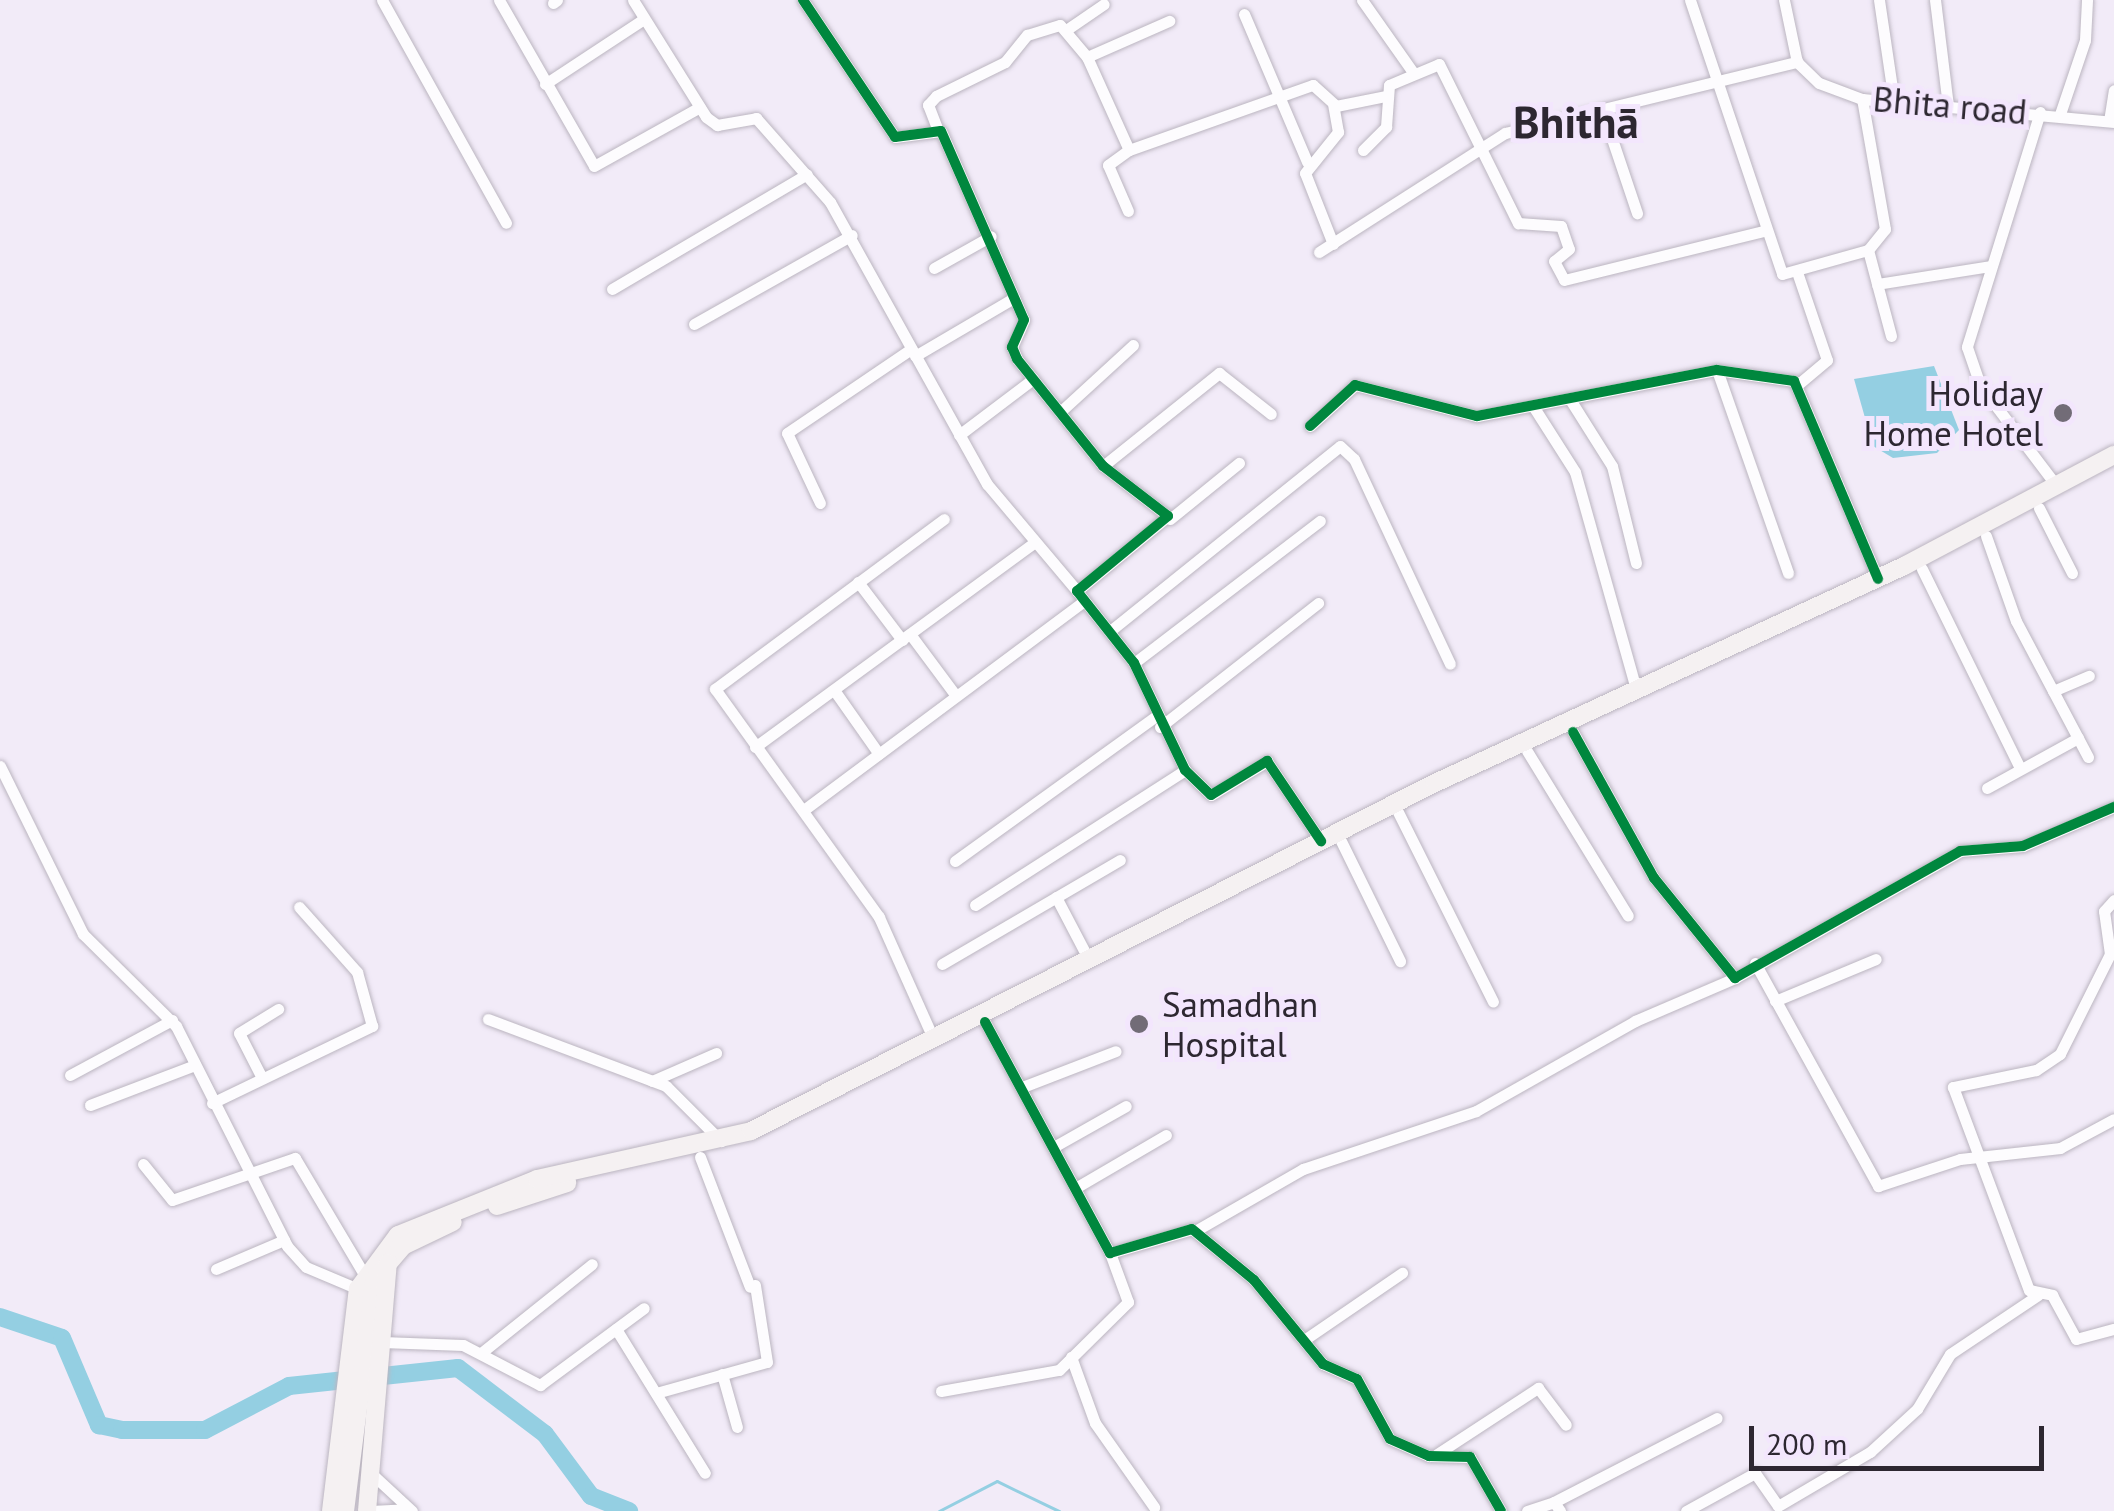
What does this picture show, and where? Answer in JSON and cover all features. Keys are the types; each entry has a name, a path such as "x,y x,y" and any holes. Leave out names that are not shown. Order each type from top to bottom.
{"main road":[{"path":"369,1511 374,1468 361,1281 396,1246 537,1180 721,1141 1321,841 1878,579 2114,455"},
{"path":"332,1511 345,1472 368,1346 370,1292 396,1246 569,1183 700,1157 755,1140 1496,759 1572,732 1922,569 2114,468"},
{"path":"345,1472 346,1511"}],"street":[{"path":"382,0 506,223"},
{"path":"499,0 545,84 601,168 700,108"},
{"path":"633,0 700,108 717,124 756,118 807,174 852,235 959,436 1032,544 1134,663 1158,722 1185,770 1211,795 1267,761 1321,841"},
{"path":"803,0 895,137 906,142 937,128"},
{"path":"1362,0 1412,72"},
{"path":"1690,0 1780,273 1797,272 1868,250"},
{"path":"1318,252 1522,126 1603,112 1798,62 1784,0"},
{"path":"1879,0 1894,102"},
{"path":"1935,0 1948,106"},
{"path":"2060,114 2085,40 2086,0"},
{"path":"1104,4 1069,28 1035,30 1005,62 936,96 928,105 991,236 1014,298 1023,328 1012,347 1104,466 1170,519"},
{"path":"1244,14 1307,162 1333,244"},
{"path":"545,84 644,19"},
{"path":"1087,57 1168,21"},
{"path":"1069,28 1087,57 1129,150"},
{"name":"Bhita road","path":"1798,62 1819,83 1862,99 2112,121"},
{"path":"1333,104 1384,96 1412,72 1443,68 1476,151 1520,226 1561,226 1569,249 1554,261 1566,281 1767,230"},
{"path":"1128,211 1108,164 1129,150 1313,84 1333,104 1338,132 1307,162"},
{"path":"2112,121 2114,90"},
{"path":"1363,150 1386,127 1384,96"},
{"path":"1862,99 1887,212 1868,250 1890,336"},
{"path":"1603,112 1638,213"},
{"path":"2040,112 1991,266 1970,359 2056,485"},
{"path":"612,289 807,174"},
{"path":"694,324 852,235"},
{"path":"934,268 991,236"},
{"path":"1877,284 1991,266"},
{"path":"1310,426 1355,385 1446,414 1572,400 1717,370 1798,384 1827,360 1797,272"},
{"path":"820,503 787,433 913,352 1014,298"},
{"path":"1060,412 1133,344"},
{"path":"1717,370 1788,573"},
{"path":"1104,466 1219,373 1271,414"},
{"path":"959,436 1033,379"},
{"path":"1798,384 1878,579"},
{"path":"1572,400 1612,466 1636,563"},
{"path":"1534,406 1575,472 1636,692"},
{"path":"1110,631 1344,446 1450,664"},
{"path":"805,809 956,696 1239,463"},
{"path":"2039,508 2072,573"},
{"path":"933,1038 888,931 805,809 755,748 718,684 944,519"},
{"path":"1134,663 1320,521"},
{"path":"1986,536 2053,691 2088,757"},
{"path":"755,748 1032,544"},
{"path":"1922,569 2020,768"},
{"path":"858,582 956,696"},
{"path":"954,861 1158,722 1318,603"},
{"path":"2053,691 2089,676"},
{"path":"834,690 879,754"},
{"path":"1572,732 1654,878 1735,978"},
{"path":"1987,788 2078,738"},
{"path":"1527,751 1628,916"},
{"path":"0,766 83,934 172,1020 246,1172 284,1240 306,1267 361,1281"},
{"path":"975,904 1185,770"},
{"path":"1195,1231 1304,1169 1476,1111 1635,1021 1735,978 1755,963 1960,851 2023,846 2114,808"},
{"path":"1398,812 1493,1002"},
{"path":"1342,840 1400,962"},
{"path":"942,964 1120,860"},
{"path":"1056,897 1089,960"},
{"path":"2038,1295 1972,1156 1954,1084 2056,1058 2110,954 2104,911 2114,900"},
{"path":"212,1103 261,1076 368,1030 374,1019 357,972 299,907"},
{"path":"1775,1001 1876,959"},
{"path":"1755,963 1878,1186 1972,1156 2060,1148 2114,1119"},
{"path":"261,1076 239,1033 278,1009"},
{"path":"488,1019 652,1081 721,1141"},
{"path":"70,1076 172,1020"},
{"path":"941,1391 1055,1372 1128,1302 1110,1253 1057,1145 986,1022"},
{"path":"1025,1086 1116,1051"},
{"path":"652,1081 716,1053"},
{"path":"90,1105 195,1065"},
{"path":"1057,1145 1126,1106"},
{"path":"1077,1187 1166,1135"},
{"path":"656,1393 769,1360 753,1286 700,1157"},
{"path":"143,1164 172,1200 246,1172 300,1160 361,1281"},
{"path":"1110,1253 1180,1227 1195,1231 1323,1364 1361,1384 1390,1439 1434,1456 1473,1459 1500,1511"},
{"path":"216,1270 284,1240"},
{"path":"481,1352 592,1264"},
{"path":"1304,1340 1402,1273"},
{"path":"1686,1511 1756,1473 1778,1506 1870,1452 1918,1408 1953,1351 2038,1295 2052,1295 2076,1339 2114,1329"},
{"path":"368,1346 481,1352 540,1385 644,1308"},
{"path":"616,1329 705,1473"},
{"path":"1072,1357 1095,1423 1154,1507"},
{"path":"722,1374 737,1427"},
{"path":"1434,1456 1539,1388 1566,1425"},
{"path":"1528,1511 1557,1507 1717,1418"},
{"path":"374,1468 411,1510"},
{"path":"369,1511 411,1510"}],"water":[{"path":"1934,366 1959,430 1937,453 1893,458 1873,446 1854,379"}],"waterway":[{"path":"0,1317 62,1338 99,1425 122,1430 205,1430 289,1386 458,1368 545,1434 591,1496 629,1511"},
{"path":"939,1511 997,1481 1059,1511"}],"cycle path":[{"path":"803,0 895,137 941,131 1024,320 1012,347 1017,359 1103,466 1168,516 1077,591 1134,663 1185,770 1211,795 1267,761 1321,841"},
{"path":"1310,426 1355,385 1477,416 1717,370 1794,381 1878,579"},
{"path":"1573,732 1654,878 1735,978 1960,851 2023,846 2114,807"},
{"path":"985,1022 1110,1253 1192,1229 1254,1280 1323,1364 1357,1379 1390,1439 1429,1456 1470,1457 1501,1511"}],"place":[{"name":"Holiday Home Hotel","path":"2063,413"},
{"name":"Samadhan Hospital","path":"1139,1024"}],"district":[{"name":"Bhithā","path":"1576,122"}]}
